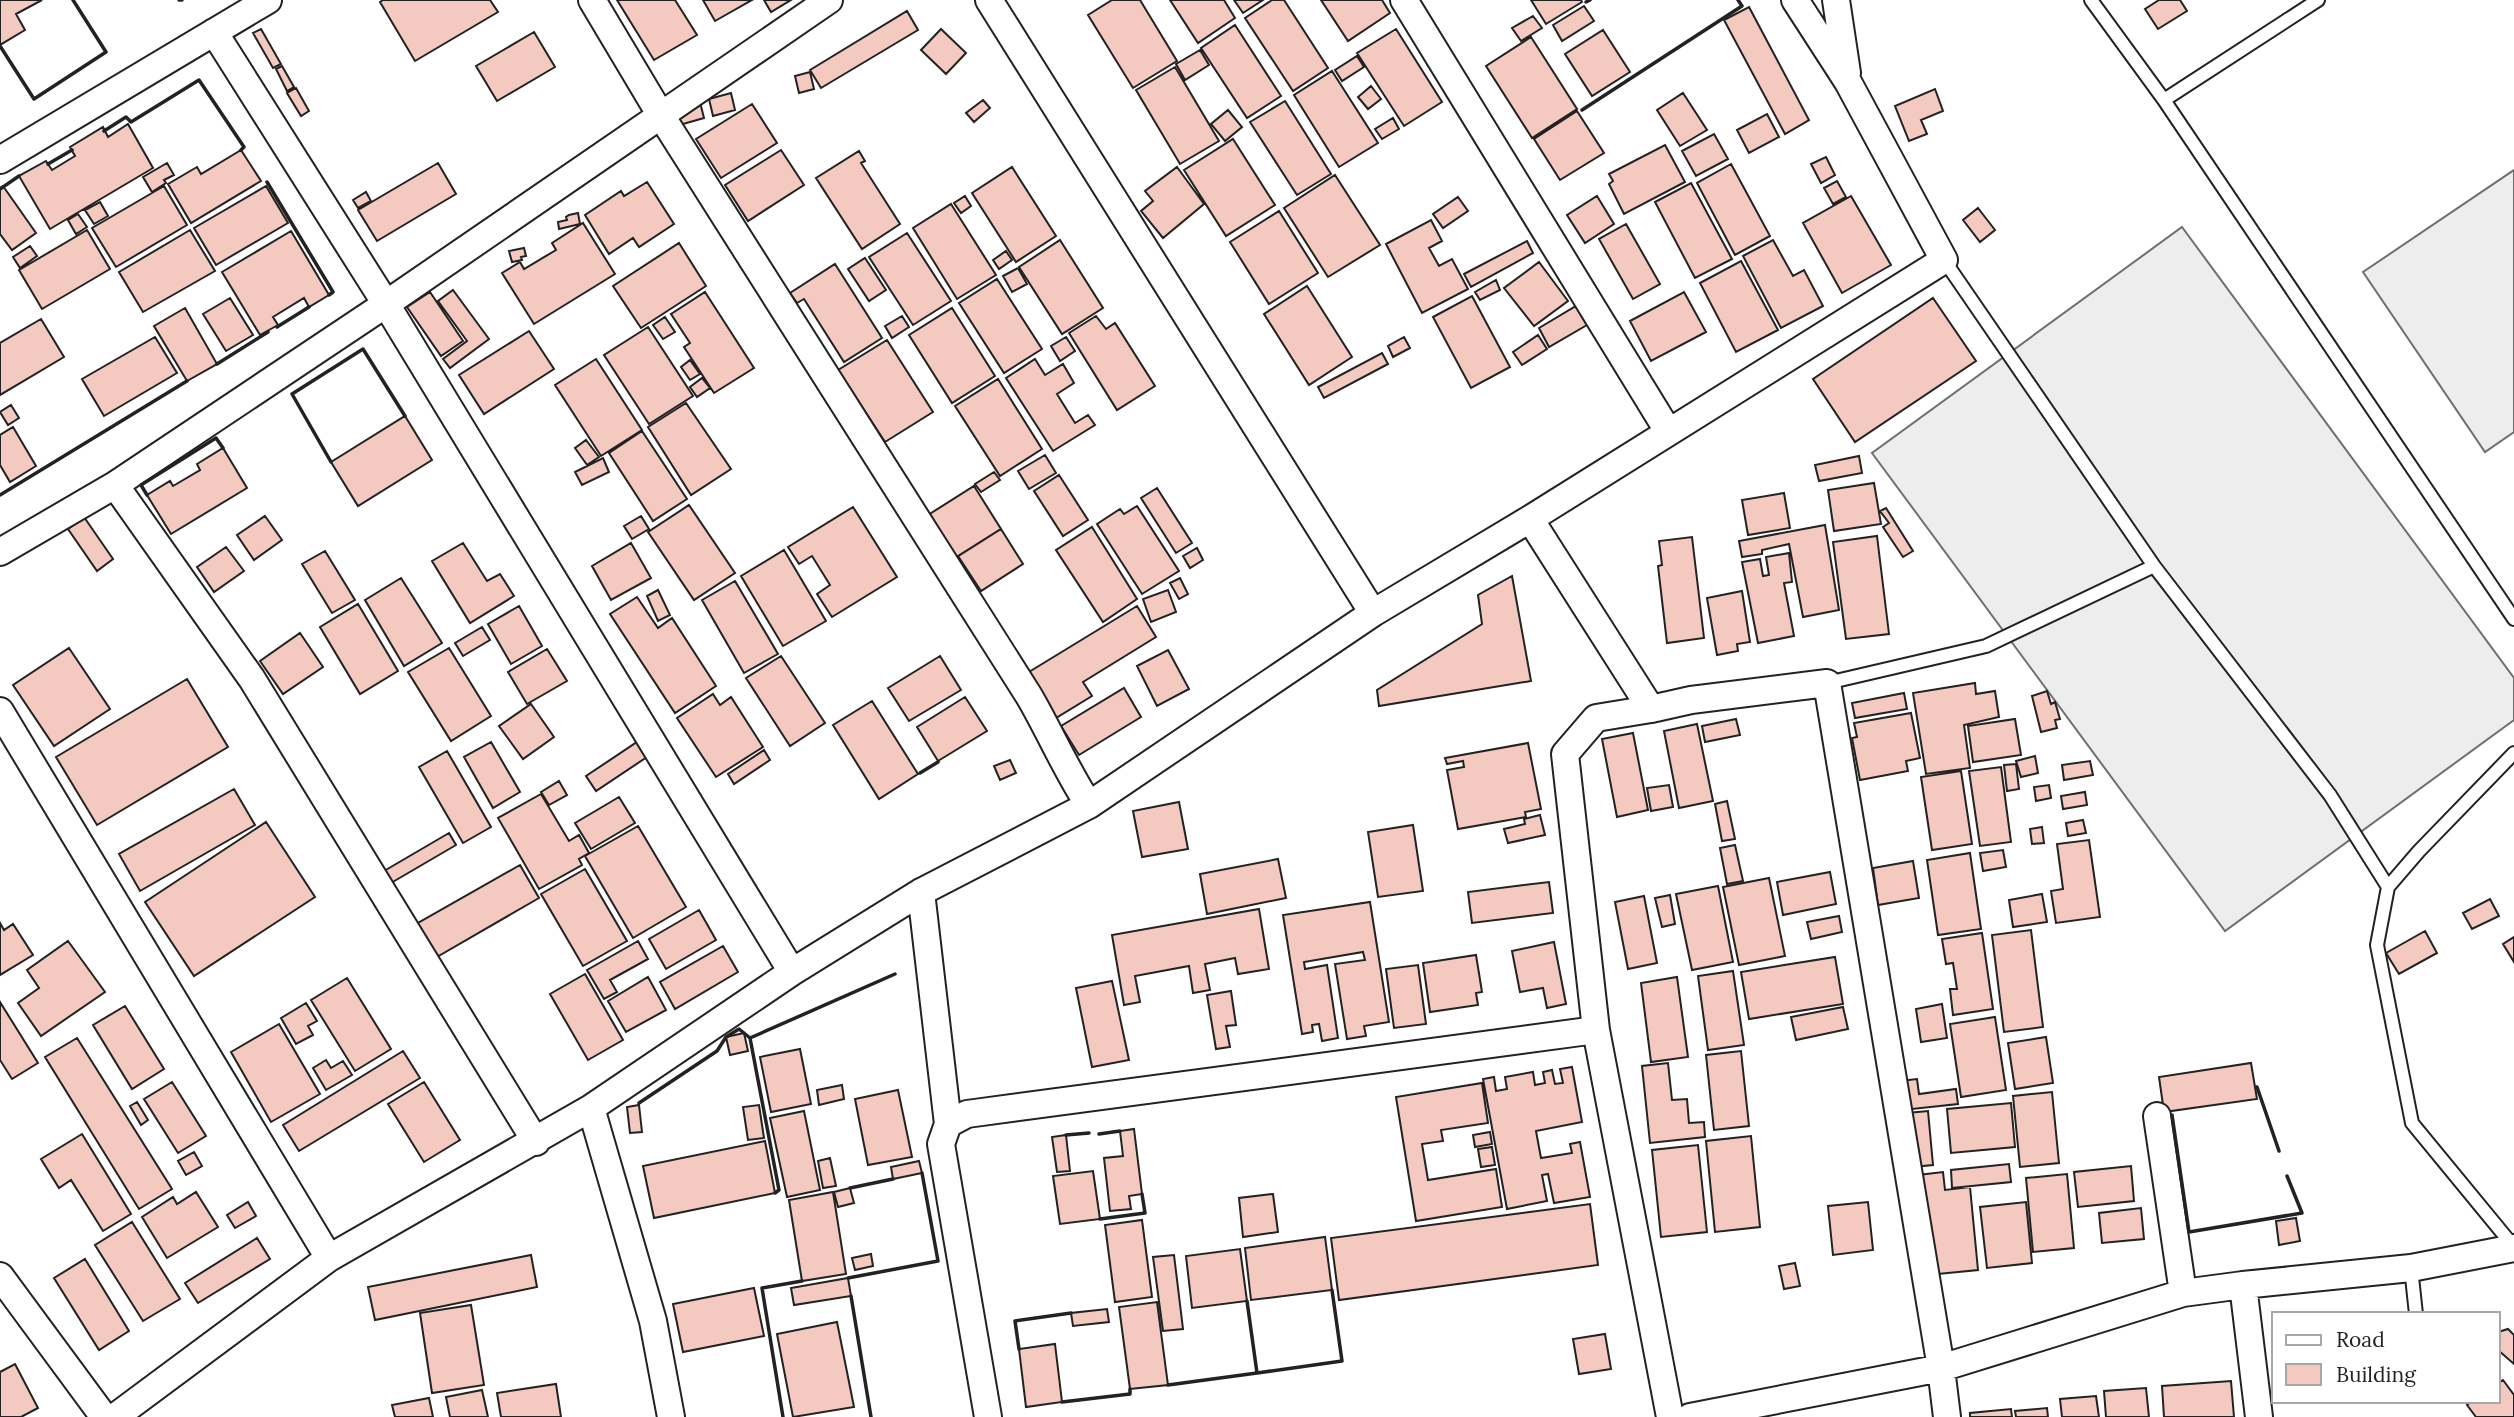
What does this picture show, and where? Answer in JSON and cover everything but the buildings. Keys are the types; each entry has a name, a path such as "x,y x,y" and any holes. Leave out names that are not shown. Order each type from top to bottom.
{"street":[{"path":"0,160 268,0"},
{"path":"592,0 660,114 1029,696 1069,774 1088,804"},
{"path":"0,552 115,485 386,304 828,0"},
{"path":"989,0 1373,613"},
{"path":"1404,0 1668,431"},
{"path":"114,1417 329,1258 592,1108 792,972 921,892 1088,804 1373,613 1531,519 1944,260 1848,82 1795,0"},
{"path":"1836,0 1848,82"},
{"path":"214,32 386,304 792,972"},
{"path":"115,485 252,679 536,1142"},
{"path":"1531,519 1651,709"},
{"path":"1671,1417 1596,1030 1565,754 1596,718 1691,700 1828,683 1947,1417"},
{"path":"0,711 329,1258"},
{"path":"921,892 948,1124 941,1144 988,1417"},
{"path":"948,1124 967,1114 1596,1030"},
{"path":"592,1108 653,1321 671,1417"},
{"path":"2157,1116 2183,1293"},
{"path":"1690,1417 1941,1368 2183,1293 2411,1268 2514,1247"},
{"path":"0,1276 104,1417"},
{"path":"2243,1285 2259,1417"}],"lane":[{"path":"2091,0 2164,100 2514,619"},
{"path":"2164,100 2318,0"},
{"path":"1944,260 2154,566 2330,795 2388,887"},
{"path":"1828,683 1986,646 2154,566"},
{"path":"2514,753 2388,887 2376,945 2412,1123 2514,1247"},
{"path":"2411,1268 2416,1312"}],"shaded area":[{"path":"2514,170 2514,432 2485,452 2363,272"},
{"path":"2182,227 2514,678 2514,720 2225,931 1872,453"}],"wall":[{"path":"0,46 34,99 106,52 73,0"},
{"path":"1586,2 1590,0"},
{"path":"1582,110 1742,6 1738,0"},
{"path":"104,131 126,117 131,122 199,80 244,147 241,150"},
{"path":"48,164 72,150"},
{"path":"0,189 19,176"},
{"path":"267,182 333,292 329,295"},
{"path":"277,327 309,307"},
{"path":"217,364 268,332"},
{"path":"331,462 292,394 363,349 405,416"},
{"path":"0,495 187,381"},
{"path":"147,495 141,485 216,438 223,448"},
{"path":"920,773 938,762"},
{"path":"775,1193 779,1190 750,1038 895,974"},
{"path":"639,1103 717,1051 726,1037 739,1029 750,1038"},
{"path":"2257,1087 2279,1151"},
{"path":"2172,1115 2189,1232 2302,1213 2287,1176"},
{"path":"1099,1134 1120,1131"},
{"path":"1066,1135 1089,1133"},
{"path":"848,1278 938,1261 922,1173"},
{"path":"850,1188 893,1179"},
{"path":"1100,1219 1145,1213 1142,1194"},
{"path":"783,1417 762,1288 802,1281"},
{"path":"1257,1373 1342,1361 1332,1290"},
{"path":"851,1296 871,1417"},
{"path":"1168,1385 1257,1373 1247,1301"},
{"path":"1019,1349 1015,1321 1071,1313"},
{"path":"1062,1402 1130,1394 1130,1389"}]}
